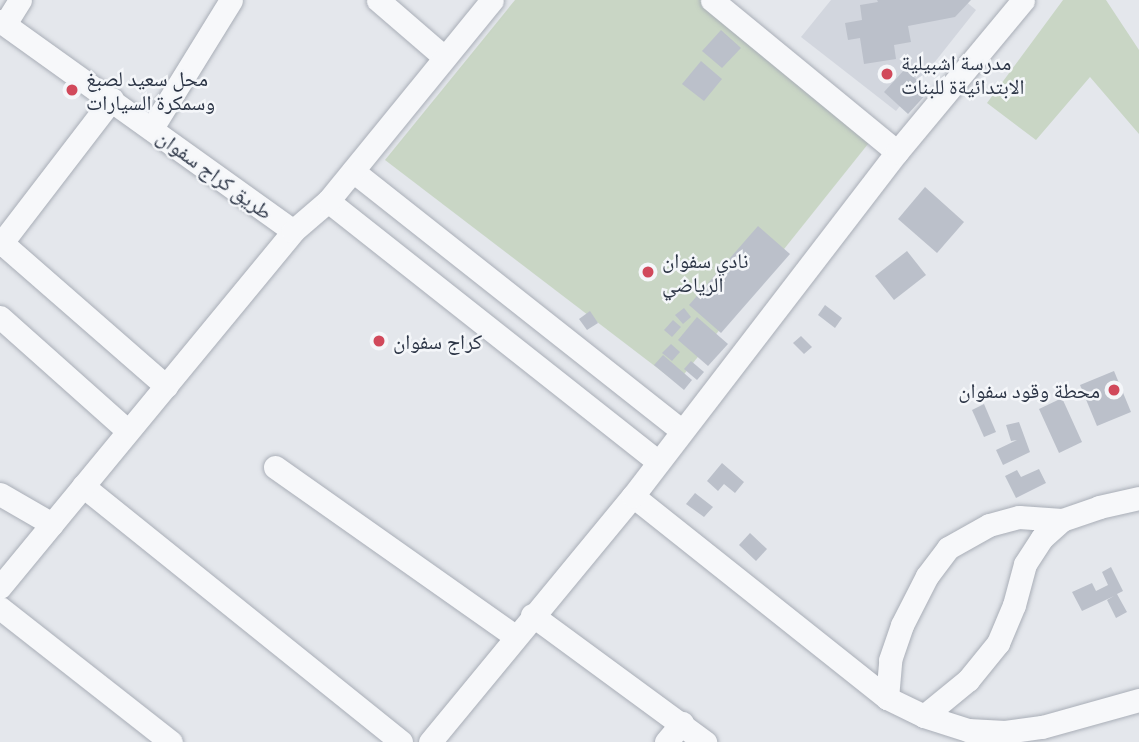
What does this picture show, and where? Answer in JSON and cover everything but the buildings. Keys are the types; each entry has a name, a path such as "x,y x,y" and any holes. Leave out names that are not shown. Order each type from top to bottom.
{"street":[{"path":"2,22 20,0"},
{"path":"152,128 231,0"},
{"path":"378,0 444,57"},
{"path":"0,587 293,231 328,201 492,0"},
{"path":"712,0 897,152"},
{"path":"430,742 532,615 633,496 657,461 897,152 1023,0"},
{"name":"طريق كراج سفوان","path":"2,22 293,231"},
{"path":"112,99 1,244 166,386"},
{"path":"353,171 682,430"},
{"path":"328,201 657,461"},
{"path":"0,317 128,431"},
{"path":"275,467 515,636"},
{"path":"83,486 401,742"},
{"path":"0,494 52,524"},
{"path":"633,496 887,698 924,716 968,730 1005,732 1042,727 1139,700"},
{"path":"924,716 968,680 998,643 1014,606 1025,564 1042,538 1062,520 1099,506 1139,498"},
{"path":"887,698 890,660 902,625 927,576 948,548 989,525 1019,517 1062,520"},
{"path":"0,608 171,742"},
{"path":"532,615 705,742"},
{"path":"666,742 682,723"}],"shaded area":[{"name":"مدرسة اشبيلية الابتدائيةة للبنات","path":"831,0 964,0 976,10 896,111 801,37"}],"green space":[{"name":"نادي سفوان الرياضي","path":"515,0 703,0 872,139 677,383 385,160"},
{"path":"1063,0 1106,0 1139,50 1139,134 1090,77 1036,140 987,103"}],"place":[{"name":"مدرسة اشبيلية الابتدائيةة للبنات","path":"887,74"},
{"name":"محل سعيد لصبغ وسمكرة السيارات","path":"72,90"},
{"name":"نادي سفوان الرياضي","path":"648,272"},
{"name":"كراج سفوان","path":"379,341"},
{"name":"محطة وقود سفوان","path":"1114,390"}]}
